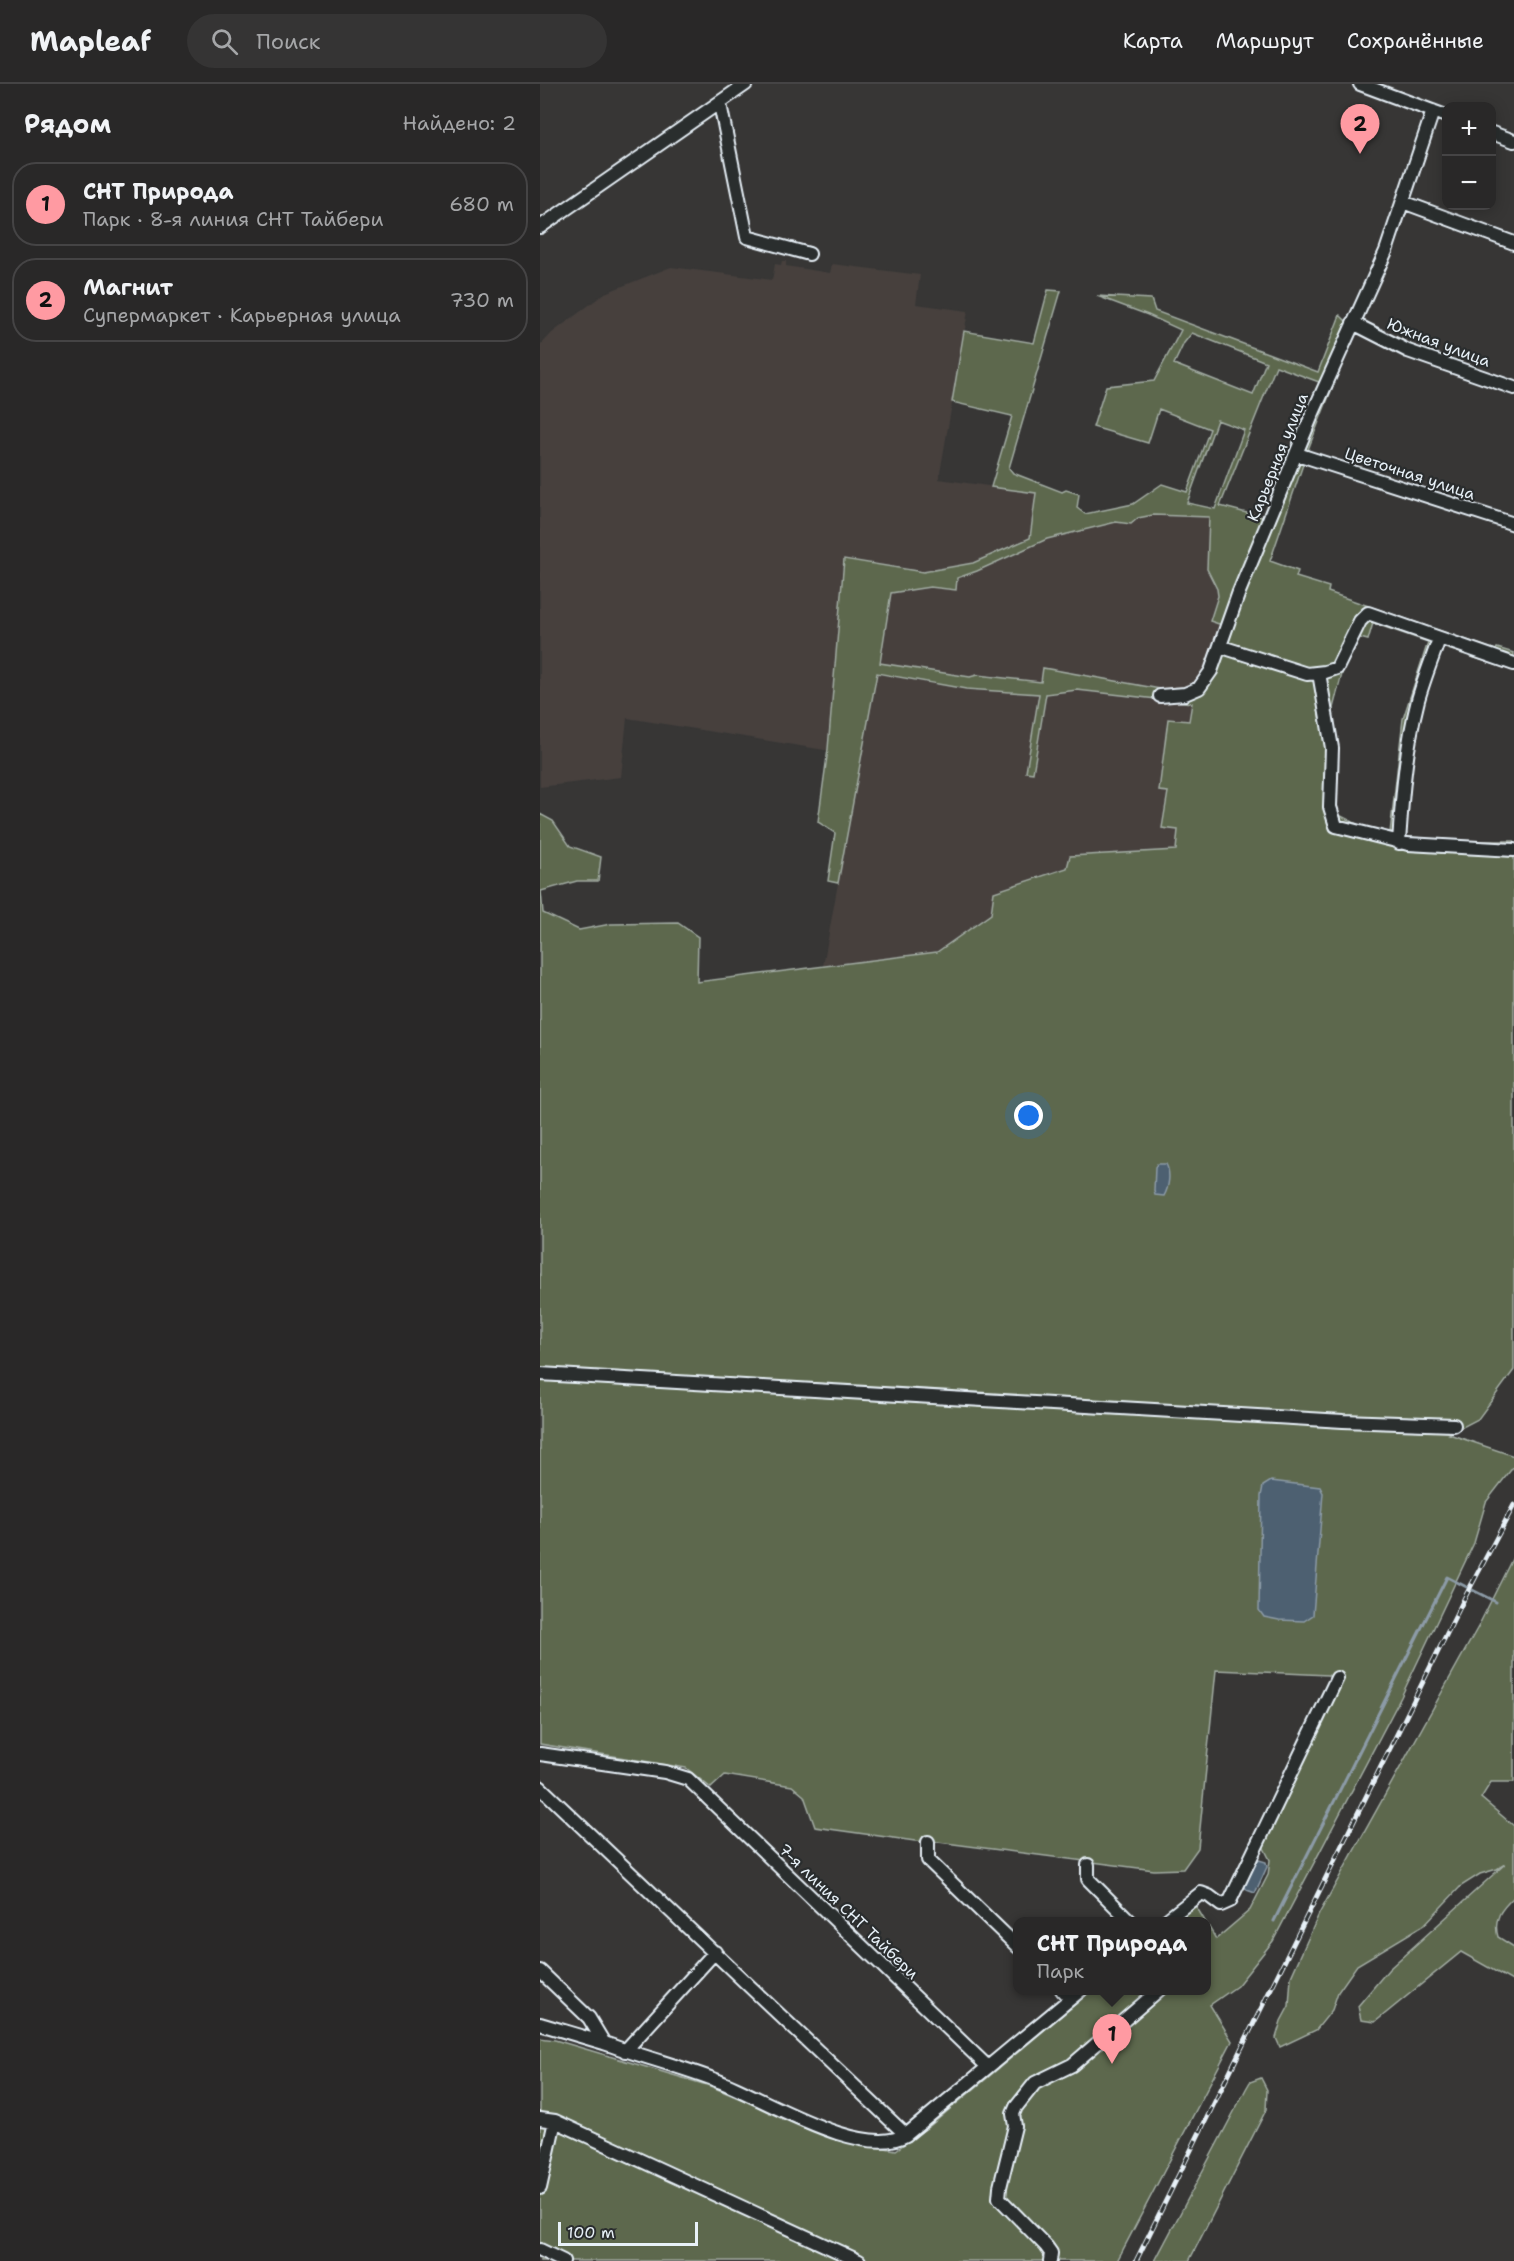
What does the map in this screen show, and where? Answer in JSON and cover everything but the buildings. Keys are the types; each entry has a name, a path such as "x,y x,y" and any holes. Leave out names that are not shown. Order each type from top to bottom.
{"street":[{"path":"540,227 746,84"},
{"path":"1360,84 1442,114"},
{"path":"720,104 747,237 809,254"},
{"name":"Карьерная улица","path":"1160,696 1185,694 1199,688 1211,670 1239,592 1312,415 1386,251 1433,111"},
{"path":"1496,134 1512,137"},
{"path":"1403,202 1514,243"},
{"name":"Южная улица","path":"1353,323 1408,351 1514,388"},
{"name":"Цветочная улица","path":"1297,454 1514,524"},
{"path":"1221,646 1306,674 1319,673 1337,668 1360,621 1368,613 1514,664"},
{"path":"1399,843 1403,782 1410,738 1419,699 1439,639"},
{"path":"1319,673 1332,748 1330,807 1336,826 1399,843 1514,850"},
{"path":"540,1374 1343,1421 1454,1425"},
{"path":"1170,1917 1201,1893 1221,1905 1230,1902 1337,1678"},
{"name":"7-я линия СНТ Тайбери","path":"540,1754 665,1772 688,1779 988,2067"},
{"path":"540,1787 906,2135"},
{"path":"928,1842 928,1860 1013,1943"},
{"path":"1088,1865 1088,1879 1126,1917"},
{"path":"625,2050 715,1952"},
{"path":"540,1971 589,2018 604,2043"},
{"path":"540,2024 723,2083 833,2132 863,2139 896,2140 906,2135 988,2067 1066,1995"},
{"path":"1050,2261 1051,2253 1046,2246 999,2198 1015,2126 1013,2114 1035,2084 1072,2065 1153,1995"},
{"path":"540,2119 555,2121 859,2261"},
{"path":"540,2188 555,2121"},
{"path":"540,2250 562,2261"}],"shaded area":[{"path":"782,261 786,261 786,266 830,273 832,264 920,275 916,304 968,311 939,479 1037,493 1031,538 973,563 923,572 854,561 837,752 627,718 621,777 540,787 540,346 552,333 605,293 671,267 772,280 775,264 781,265"},
{"path":"1153,515 1209,517 1207,569 1218,596 1210,620 1223,625 1203,679 1192,687 1177,692 1043,668 1041,682 977,675 970,677 880,663 891,593 930,587 955,590 957,578 1047,539 1116,522 1131,524 1138,518"},
{"path":"876,673 966,689 1039,694 1026,772 1033,773 1046,694 1077,690 1192,703 1189,721 1168,719 1159,790 1168,792 1162,827 1178,830 1176,850 1070,856 1067,868 994,892 991,914 937,952 823,966"}],"green space":[{"path":"1048,290 1061,291 1009,468 1013,473 1062,492 1066,490 1079,494 1077,508 1085,514 1133,504 1162,484 1187,492 1210,429 1159,409 1148,443 1093,427 1106,386 1154,381 1181,330 1097,296 1151,299 1155,311 1318,372 1340,315 1355,330 1309,447 1270,561 1298,571 1296,577 1329,587 1328,592 1496,650 1497,648 1514,653 1514,671 1439,646 1413,720 1401,836 1443,841 1514,841 1514,1370 1478,1419 1449,1434 1514,1456 1514,1466 1486,1502 1474,1543 1401,1697 1273,1941 1237,1986 1210,2005 1232,2041 1117,2261 540,2261 540,2038 555,2040 710,2086 838,2140 896,2150 931,2125 1086,1995 1211,1995 1211,1931 1216,1939 1250,1910 1268,1875 1270,1860 1263,1846 1338,1687 1328,1675 1216,1670 1198,1848 1183,1869 1154,1870 815,1827 804,1796 792,1786 725,1775 711,1788 686,1768 540,1744 540,814 553,821 570,846 601,857 598,881 577,881 541,891 543,913 579,930 611,924 678,923 698,937 697,982 937,952 991,914 994,892 1067,868 1070,856 1176,850 1178,830 1162,828 1168,792 1159,791 1168,719 1189,721 1192,703 1077,690 1046,694 1033,773 1026,772 1039,694 966,689 877,673 838,883 828,881 835,833 818,822 828,749 844,559 923,572 973,563 1030,538 1036,493 991,487 1012,416 952,402 964,331 1034,343","holes":["1192,333 1266,362 1253,395 1174,364 1184,343","1276,366 1319,382 1262,517 1220,506","1217,420 1244,430 1215,509 1187,503","1153,515 1209,517 1207,569 1218,596 1210,621 1222,625 1203,679 1192,687 1177,692 1043,668 1041,682 977,675 970,677 880,663 891,593 930,587 956,590 957,578 1047,539 1116,522 1131,524 1138,518","1373,623 1428,642 1403,719 1390,833 1369,830 1335,813 1333,708 1352,636 1368,640"]},
{"path":"1514,1555 1514,1782 1491,1782 1481,1798 1514,1826 1514,1897 1502,1910 1497,1920 1497,1931 1498,1937 1514,1947 1514,1982 1461,1952 1375,2022 1361,2020 1358,2006 1389,1969 1505,1864 1480,1874 1461,1886 1424,1925 1357,1965 1338,1992 1332,2010 1316,2030 1280,2047 1276,2038 1289,2006 1291,1977 1319,1914 1478,1627"},
{"path":"1194,1903 1203,1917 1179,1917"},
{"path":"1261,2078 1267,2090 1266,2110 1189,2261 1155,2261 1250,2082"}],"water":[{"path":"1157,1164 1166,1164 1169,1176 1164,1196 1155,1195 1154,1191"},
{"path":"1271,1481 1320,1487 1323,1493 1313,1615 1304,1621 1264,1617 1259,1610 1261,1496 1263,1486"},
{"path":"1259,1860 1266,1862 1267,1867 1255,1893 1244,1886 1254,1862"}],"waterway":[{"path":"1274,1921 1447,1577 1496,1602"}],"railway":[{"path":"1136,2261 1464,1599 1514,1505"}],"place":[{"name":"Магнит","path":"1360,154"},
{"name":"СНТ Природа","path":"1112,2064"}]}
